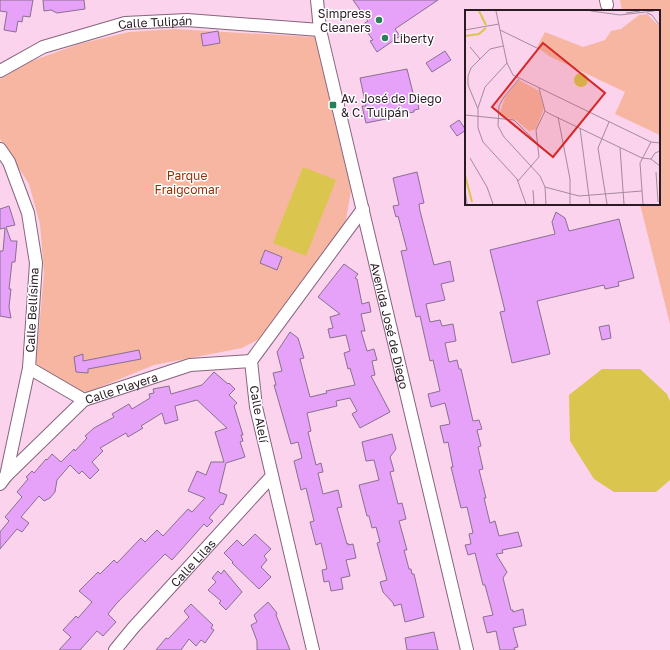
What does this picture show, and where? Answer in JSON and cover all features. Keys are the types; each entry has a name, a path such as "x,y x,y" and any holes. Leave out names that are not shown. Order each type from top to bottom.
{"street":[{"name":"Avenida José de Diego","path":"317,0 320,30 466,650"},
{"name":"Calle Tulipán","path":"0,71 43,47 125,23 187,20 320,30"},
{"name":"Calle Bellísima","path":"0,149 9,162 28,213 36,263 29,368 3,480"},
{"path":"251,361 363,208"},
{"name":"Calle Playera","path":"3,480 84,400 190,365 251,361"},
{"name":"Calle Alelí","path":"251,361 256,406 313,650"},
{"path":"29,368 84,400"},
{"name":"Calle Lilas","path":"115,650 133,628 272,476"}],"green space":[{"path":"620,0 670,0 670,324 640,205 660,205 660,10 622,10"},
{"name":"Parque Fraigcomar","path":"174,29 315,37 351,190 346,220 339,234 261,338 242,348 154,365 88,392 78,391 39,368 36,362 44,273 40,224 29,184 0,139 0,79 29,62 79,44 129,32"}],"shaded area":[{"path":"303,167 336,180 306,256 273,243"},
{"path":"602,369 640,369 667,394 670,401 670,480 656,492 614,492 594,479 570,441 569,395"}],"building":[{"path":"0,0 33,0 30,17 23,16 22,22 18,21 16,32 4,30 7,12 0,11"},
{"path":"43,0 84,0 85,9 57,13 51,10 44,11"},
{"path":"353,0 438,0 395,29 400,36 377,52 370,41 373,40 362,25 368,21"},
{"path":"218,31 220,43 203,46 201,34"},
{"path":"445,51 451,60 432,72 426,63"},
{"path":"407,69 414,97 416,96 419,109 414,110 414,112 391,116 391,118 366,123 362,106 366,106 360,78"},
{"path":"459,120 465,131 457,136 450,126"},
{"path":"417,172 424,203 419,204 420,211 434,265 450,261 454,281 441,284 445,300 426,304 430,322 440,320 442,326 453,324 456,341 445,343 449,362 457,360 459,369 461,369 473,421 479,420 482,429 477,430 481,446 478,447 483,469 479,470 490,523 495,521 499,536 518,532 522,546 502,550 503,553 496,554 507,572 503,578 511,610 513,610 513,612 523,609 526,625 513,628 518,647 514,648 515,650 500,650 496,631 487,633 483,617 493,615 485,585 483,585 475,553 468,555 465,545 471,544 469,534 473,533 467,507 461,508 451,467 453,467 448,442 444,443 440,426 450,424 445,403 431,407 428,394 440,391 433,360 430,361 420,316 416,317 401,251 407,250 398,216 396,217 393,206 399,205 393,178"},
{"path":"9,206 15,225 6,227 11,241 17,241 15,262 12,262 9,289 11,289 9,307 11,318 0,316 0,251 3,251 5,228 0,229 0,209"},
{"path":"556,212 565,218 569,231 619,219 634,278 618,282 619,286 605,289 604,285 537,301 550,354 512,363 500,312 505,311 490,250 555,234 552,222"},
{"path":"265,250 282,257 277,270 260,263"},
{"path":"344,264 358,274 355,278 357,279 362,304 369,302 371,312 361,314 365,331 361,331 367,351 374,349 377,360 372,361 375,375 371,376 390,412 360,428 352,414 357,411 350,398 336,401 337,406 307,413 311,431 308,432 316,465 321,463 323,472 318,473 323,494 338,490 342,507 337,508 347,544 353,544 356,558 346,560 350,576 341,578 343,589 331,591 329,581 324,582 322,570 327,569 321,543 316,545 310,522 314,521 306,488 301,490 294,461 302,458 298,442 291,444 274,385 276,385 273,373 282,371 277,352 290,332 298,338 304,358 300,359 310,397 327,393 326,391 355,385 350,368 348,369 344,353 350,351 346,335 330,338 328,329 333,328 330,317 340,314 318,297"},
{"path":"609,325 611,338 602,340 599,327"},
{"path":"139,350 141,359 88,369 88,373 76,372 74,357 83,354 83,361"},
{"path":"214,372 235,389 229,395 237,403 234,406 243,435 241,435 243,441 240,442 245,457 226,463 219,492 227,495 223,505 221,504 209,518 213,521 207,527 204,524 172,560 165,554 116,604 108,614 116,622 103,636 97,631 80,650 59,650 71,637 63,630 76,616 78,618 92,602 79,591 98,572 100,574 114,560 117,563 141,538 145,542 157,530 163,536 188,509 192,512 205,498 188,491 197,471 206,475 211,462 224,462 215,432 227,428 197,400 175,406 178,420 165,424 162,413 141,426 143,428 128,437 126,433 100,448 103,451 92,462 99,470 90,479 82,471 79,474 70,465 57,480 55,492 50,498 44,501 39,496 21,517 29,523 22,532 17,529 0,549 0,532 9,521 5,517 22,497 17,492 28,479 26,477 32,471 34,473 52,454 61,462 74,449 75,451 87,438 85,436 94,428 114,417 112,414 129,404 132,409 150,398 149,394 154,393 153,389 169,386 171,394 202,385"},
{"path":"392,434 396,449 390,457 394,471 390,472 398,504 402,503 406,519 399,521 407,550 404,550 409,569 411,569 412,574 414,574 424,617 405,622 401,604 394,606 383,592 380,582 387,580 377,543 380,542 376,527 372,528 369,516 367,516 359,485 379,480 374,460 366,461 362,442"},
{"path":"255,534 271,549 264,556 267,560 261,567 271,577 259,589 232,563 233,562 224,553 237,540 243,546"},
{"path":"224,570 242,592 226,610 219,603 221,601 208,590 216,582 212,578 218,571 221,574"},
{"path":"268,602 277,613 276,615 290,650 257,650 257,641 251,625 257,622 254,615"},
{"path":"191,604 213,625 211,628 214,630 205,643 201,640 196,646 189,639 181,650 156,650 166,638 168,639 189,617 184,611"},
{"path":"434,632 438,650 407,650 405,638"}],"place":[{"name":"Simpress Cleaners","path":"379,20"},
{"name":"Liberty","path":"385,38"},
{"name":"Av. José de Diego & C. Tulipán","path":"333,105"}]}
